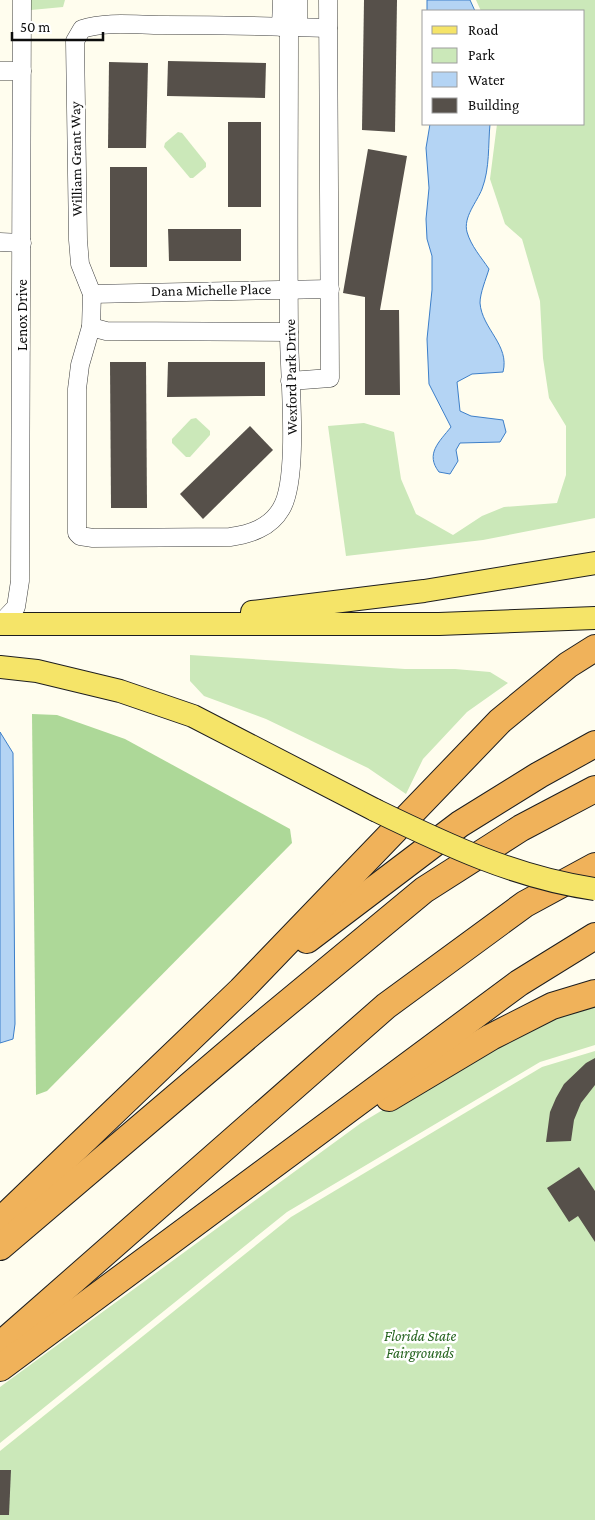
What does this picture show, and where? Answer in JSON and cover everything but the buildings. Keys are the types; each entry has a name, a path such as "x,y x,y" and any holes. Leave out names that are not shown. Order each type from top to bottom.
{"highway":[{"path":"0,1221 242,990 500,721 568,665 595,648"},
{"path":"242,990 460,824 539,775 595,744"},
{"path":"0,1247 256,1029 424,890 520,828 595,790"},
{"path":"0,1345 386,1006 525,904 595,866"},
{"path":"0,1368 519,983 595,936"},
{"path":"259,1175 491,1037 552,1006 595,993"}],"main road":[{"path":"149,625 424,591 595,562"},
{"path":"0,624 438,624 595,618"},
{"path":"0,667 37,671 120,690 193,716 375,810 452,847 505,868 595,889"}],"street":[{"name":"Lenox Drive","path":"0,624 16,607 20,581 22,0"},
{"name":"Wexford Park Drive","path":"77,533 80,536 93,538 230,537 252,533 267,525 281,509 289,488 292,439 289,332 289,27 282,0"},
{"name":"Wexford Park Drive","path":"289,27 298,0"},
{"path":"290,381 330,378 328,0"},
{"name":"William Grant Way","path":"77,533 76,389 80,365 91,327 92,294 80,264 78,240 75,41 82,29 97,24 328,28"},
{"path":"0,71 22,71"},
{"path":"0,242 22,243"},
{"name":"Dana Michelle Place","path":"92,294 330,289"},
{"path":"91,327 106,331 289,332"}],"green space":[{"path":"28,0 65,0 63,7 28,10"},
{"path":"476,0 595,0 595,518 483,540 346,556 328,426 364,423 394,432 401,479 416,514 453,535 482,516 504,507 557,503 566,475 566,426 549,398 543,358 540,301 522,239 505,224 490,179 497,125 585,125 585,10 481,10"},
{"path":"178,132 182,133 206,163 206,167 193,178 190,178 164,147 165,143"},
{"path":"196,418 210,431 210,435 190,457 186,457 172,443 172,439 191,419"},
{"path":"190,655 405,669 455,669 490,672 508,683 467,712 423,759 406,794 368,768 266,719 204,696 190,681"},
{"path":"32,714 57,715 125,739 290,829 292,843 47,1091 36,1095"},
{"path":"595,1000 595,1045 540,1062 287,1212 0,1443 0,1387 361,1123 494,1043"},
{"name":"Florida State Fairgrounds","path":"595,1051 595,1520 0,1520 0,1451 291,1217 542,1067"}],"water":[{"path":"427,0 470,0 475,10 427,10"},
{"path":"430,125 490,125 488,165 485,181 469,215 466,226 471,242 489,269 480,303 485,321 503,353 503,372 472,374 457,382 460,411 471,416 503,420 506,432 500,442 460,443 456,450 458,461 450,474 439,472 433,459 435,448 451,427 429,384 427,339 432,290 432,256 427,239 426,219 429,188 426,148"},
{"path":"0,732 13,753 15,1024 13,1039 0,1043"}]}
